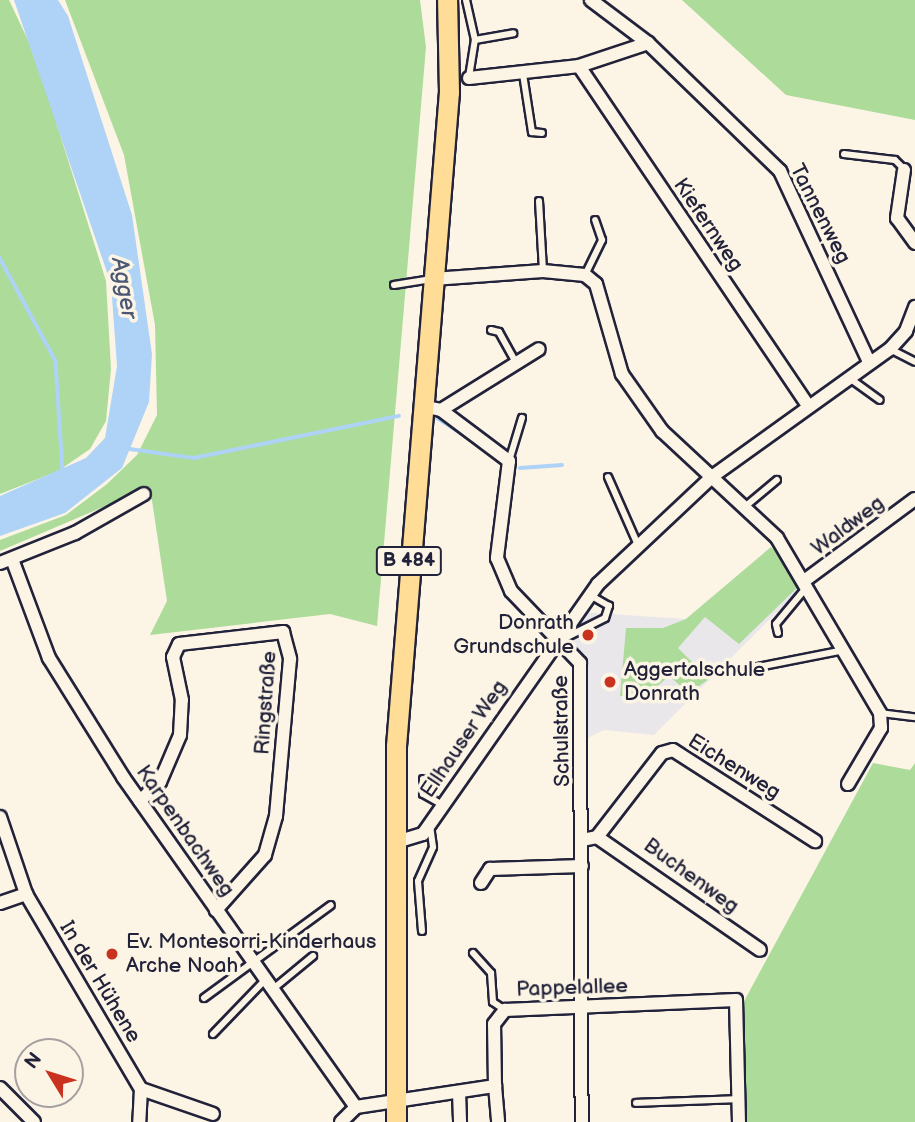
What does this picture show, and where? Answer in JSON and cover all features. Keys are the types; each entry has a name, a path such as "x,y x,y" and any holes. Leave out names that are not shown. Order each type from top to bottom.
{"main road":[{"name":"B 484","path":"396,1122 393,843 431,408 433,279 449,92 447,0"}],"street":[{"name":"Tannenweg","path":"591,0 648,43 780,171 869,362"},
{"path":"469,78 523,75 579,66 648,43"},
{"name":"Kiefernweg","path":"579,66 808,405"},
{"path":"904,170 897,218 915,243"},
{"path":"433,279 543,271 585,275"},
{"name":"Waldweg","path":"585,275 596,284 622,374 662,431 747,505 806,584 880,713"},
{"name":"Ellhauser Weg","path":"393,843 423,834 590,595 638,545 713,476 808,405 890,349 915,307"},
{"path":"509,461 431,408 517,366 539,349"},
{"name":"Schulstraße","path":"509,461 497,558 511,591 556,643 580,663 582,866 578,1006 582,1122"},
{"path":"6,561 144,494"},
{"name":"Waldweg","path":"806,584 915,499"},
{"name":"Karpenbachweg","path":"6,561 49,658 140,801 356,1107"},
{"name":"Ringstraße","path":"140,801 160,782 180,735 182,699 173,657 179,644 283,632 290,659 276,816 265,855 216,910"},
{"path":"848,785 881,728 880,713"},
{"name":"Eichenweg","path":"597,837 662,753 673,750 815,841"},
{"name":"In der Hühene","path":"0,817 26,894 141,1089"},
{"path":"582,840 597,837"},
{"name":"Buchenweg","path":"597,837 760,950"},
{"path":"481,883 490,869 582,866"},
{"path":"0,903 26,894"},
{"name":"Pappelallee","path":"498,1122 494,1024 505,1010 736,1000 738,1100"},
{"path":"341,1122 356,1107 495,1086"},
{"path":"0,1088 34,1122"},
{"path":"139,1122 141,1089 213,1114"},
{"path":"460,1092 460,1122"},
{"path":"738,1100 740,1122"}],"lane":[{"path":"466,0 475,40 469,78"},
{"path":"475,40 513,33"},
{"path":"523,75 532,132 542,133"},
{"path":"844,154 895,160 904,170"},
{"path":"539,201 543,271"},
{"path":"585,275 602,240 595,220"},
{"path":"394,285 433,279"},
{"path":"491,330 499,332 517,366"},
{"path":"890,349 915,362"},
{"path":"848,377 880,400"},
{"path":"509,461 522,418"},
{"path":"608,477 638,545"},
{"path":"747,505 777,480"},
{"path":"778,633 776,624 806,584"},
{"path":"556,643 605,618 609,606 590,595"},
{"path":"753,668 845,650"},
{"path":"880,713 915,717"},
{"path":"423,779 423,794 443,805"},
{"name":"Ellhauser Weg","path":"422,931 418,881 433,846 429,825"},
{"path":"204,998 254,965 331,905"},
{"path":"473,953 491,973 493,1002 505,1010"},
{"path":"214,1034 268,985 313,956"},
{"path":"636,1103 738,1100"}],"shaded area":[{"path":"771,547 803,586 654,735 604,730 585,739 580,663 556,643 579,612 686,619"}],"green space":[{"path":"0,0 9,0 35,55 106,281 111,369 106,421 90,449 58,471 0,494"},
{"path":"65,0 420,0 426,47 377,626 330,614 150,635 167,601 150,487 0,551 0,540 66,515 107,484 137,455 157,415 155,325 124,155"},
{"path":"682,0 915,0 915,120 786,95"},
{"path":"771,547 804,581 739,644 705,617 678,648 709,679 689,693 669,676 646,696 620,696 626,628 663,628 686,619"},
{"path":"873,763 910,770 915,763 915,1122 747,1122 742,1005"}],"water":[{"name":"Agger","path":"14,0 58,0 68,16 132,215 152,354 149,402 122,468 65,513 0,536 0,496 86,458 105,438 117,366 111,284"}],"waterway":[{"path":"0,258 56,361 63,473"},
{"path":"899,348 915,326"},
{"path":"130,449 194,458 399,416"},
{"path":"436,417 470,439"},
{"path":"520,468 562,465"}],"place":[{"name":"Donrath Grundschule","path":"588,635"},
{"name":"Aggertalschule Donrath","path":"610,682"},
{"name":"Ev. Montesorri-Kinderhaus Arche Noah","path":"112,954"}]}
